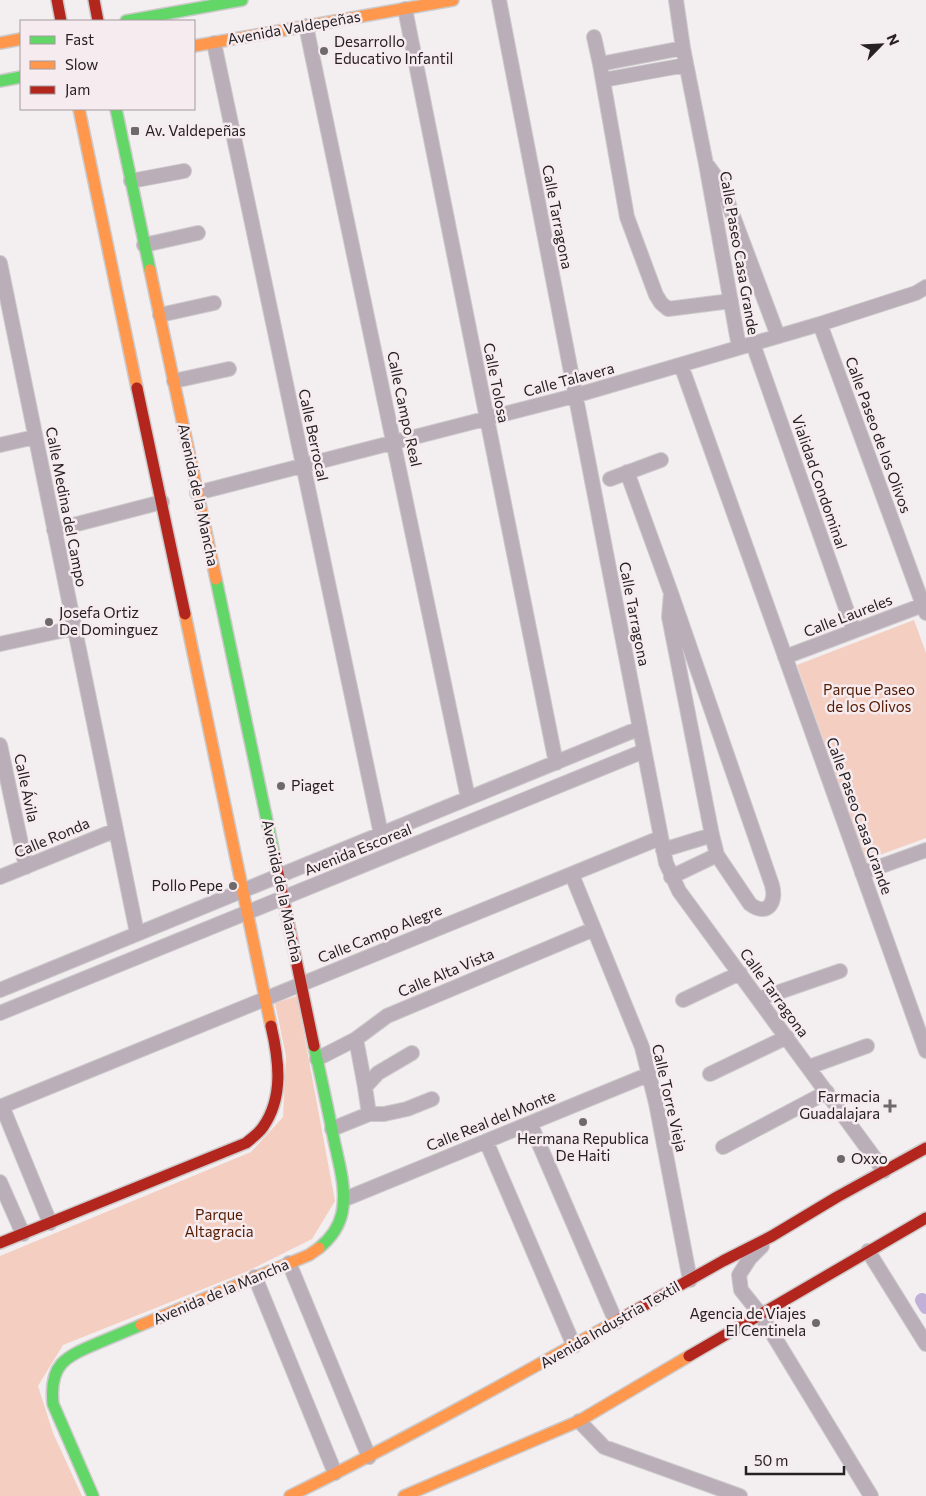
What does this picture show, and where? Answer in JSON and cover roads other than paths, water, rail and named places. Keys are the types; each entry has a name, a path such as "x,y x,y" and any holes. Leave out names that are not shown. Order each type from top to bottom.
{"street":[{"path":"57,0 61,20"},
{"path":"94,0 98,20"},
{"path":"130,20 206,3 242,0"},
{"name":"Avenida Valdepeñas","path":"195,46 453,0"},
{"name":"Calle Tarragona","path":"499,0 574,396 662,844 671,877 679,891 884,1171"},
{"name":"Calle Paseo Casa Grande","path":"676,0 686,65 739,347"},
{"name":"Calle Tolosa","path":"404,9 556,763"},
{"name":"Calle Campo Real","path":"306,26 468,798"},
{"path":"594,37 627,216 656,295 668,309 731,300"},
{"path":"0,43 20,39"},
{"name":"Calle Berrocal","path":"214,43 381,834"},
{"path":"600,64 683,48"},
{"path":"603,80 686,65"},
{"path":"0,81 20,77"},
{"path":"0,1243 246,1143 257,1135 266,1123 273,1108 279,1086 279,1067 265,998 79,110"},
{"name":"Avenida de la Mancha","path":"93,1496 53,1404 51,1392 53,1379 56,1369 62,1360 71,1354 309,1255 328,1242 340,1222 345,1199 332,1129 116,110"},
{"name":"Calle Paseo Casa Grande","path":"706,164 721,184 778,336"},
{"path":"131,181 184,171"},
{"path":"144,245 198,233"},
{"name":"Calle Medina del Campo","path":"0,263 137,933"},
{"name":"Calle Talavera","path":"197,493 574,396 820,324 921,290"},
{"path":"160,315 214,303"},
{"name":"Calle Paseo de los Olivos","path":"820,324 925,609"},
{"name":"Vialidad Condominal","path":"753,344 854,631"},
{"name":"Calle Paseo Casa Grande","path":"681,365 926,1051"},
{"path":"174,382 229,369"},
{"path":"0,445 35,438"},
{"path":"610,479 661,460"},
{"path":"627,472 671,593 772,885 775,897 771,904 763,908 750,904 717,855 669,618 671,593"},
{"path":"54,530 162,502"},
{"name":"Calle Laureles","path":"785,657 854,631 925,609"},
{"path":"0,644 74,628"},
{"path":"681,679 690,674 699,674"},
{"name":"Avenida Escoreal","path":"0,990 640,728"},
{"name":"Calle Ávila","path":"0,745 26,867"},
{"name":"Avenida Escoreal","path":"0,1013 644,751"},
{"name":"Calle Ronda","path":"0,877 116,830"},
{"name":"Calle Campo Alegre","path":"1,1106 301,983 572,875 662,844 712,835"},
{"path":"862,873 926,850"},
{"path":"671,877 717,855"},
{"name":"Calle Torre Vieja","path":"572,875 642,1047 650,1074 690,1280"},
{"name":"Calle Alta Vista","path":"317,1058 356,1039 387,1016 594,929"},
{"path":"759,999 840,971"},
{"path":"683,1000 740,974"},
{"path":"710,1074 787,1037"},
{"path":"356,1039 369,1114"},
{"path":"808,1067 867,1046"},
{"path":"365,1087 378,1073 412,1053"},
{"name":"Calle Real del Monte","path":"345,1199 650,1074"},
{"path":"723,1148 827,1092"},
{"path":"332,1129 369,1114 384,1114 407,1109 432,1099"},
{"path":"1,1106 50,1223"},
{"path":"530,1123 616,1322"},
{"path":"486,1141 574,1346"},
{"name":"Avenida Industria Textil","path":"290,1496 369,1457 574,1346 926,1148"},
{"path":"0,1182 23,1234"},
{"path":"404,1496 579,1421 926,1218"},
{"path":"772,1236 750,1258 739,1275 741,1290 760,1314 872,1496"},
{"path":"868,1251 926,1344"},
{"path":"289,1263 369,1457"},
{"path":"256,1277 335,1474"},
{"path":"579,1421 604,1447 740,1496"}],"waterway":[{"path":"922,1300 926,1307"}],"place":[{"name":"Desarrollo Educativo Infantil","path":"324,51"},
{"name":"Av. Valdepeñas","path":"135,131"},
{"name":"Josefa Ortiz De Dominguez","path":"49,622"},
{"name":"Piaget","path":"281,786"},
{"name":"Pollo Pepe","path":"233,886"},
{"name":"Farmacia Guadalajara","path":"890,1106"},
{"name":"Hermana Republica De Haiti","path":"583,1122"},
{"name":"Oxxo","path":"841,1159"},
{"name":"Agencia de Viajes El Centinela","path":"816,1323"}],"park label":[{"name":"Parque Paseo de los Olivos","path":"869,698"},
{"name":"Parque Altagracia","path":"219,1224"}]}
